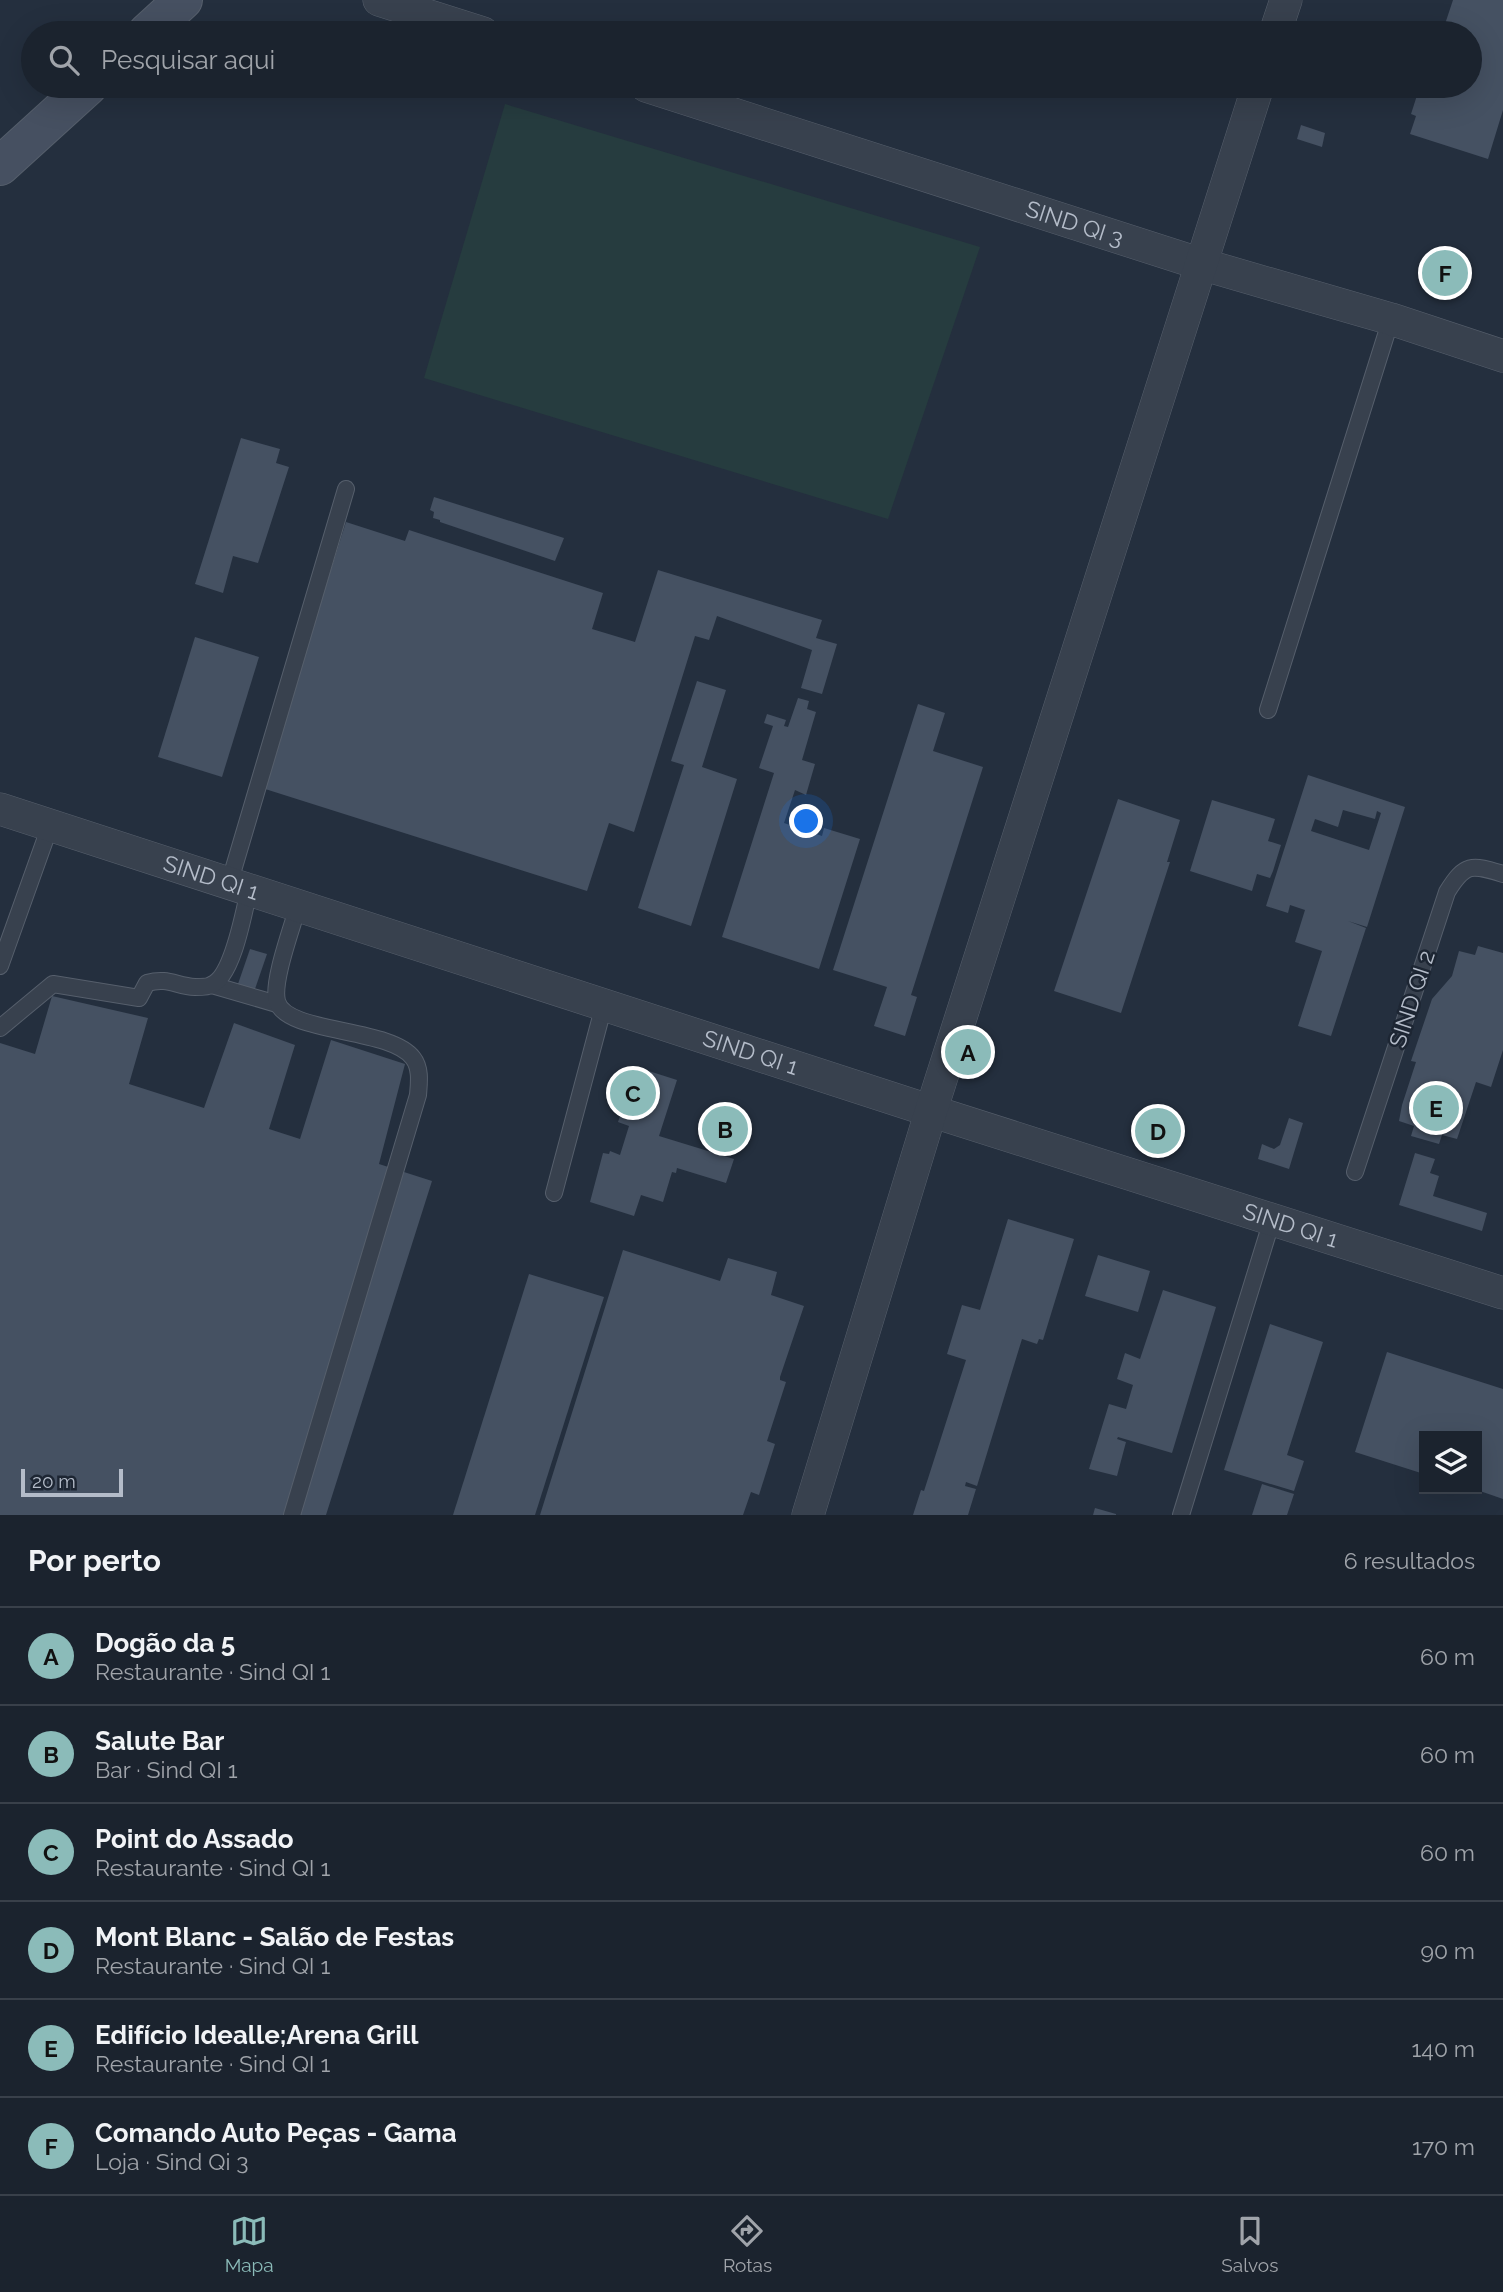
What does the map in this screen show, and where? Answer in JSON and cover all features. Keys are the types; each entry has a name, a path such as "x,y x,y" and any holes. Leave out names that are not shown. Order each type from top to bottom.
{"main road":[{"path":"159,21 183,0"},
{"path":"0,166 75,98"}],"street":[{"path":"379,0 445,21"},
{"path":"1279,21 1286,0"},
{"name":"SIND QI 3","path":"683,98 1201,264 1391,319 1503,356"},
{"path":"808,1515 931,1111 1254,98"},
{"name":"SIND QI 1","path":"0,809 1503,1293"}],"lane":[{"path":"1268,710 1391,319"},
{"path":"212,985 226,968 239,930 239,887 346,489"},
{"path":"0,966 50,826"},
{"name":"SIND QI 2","path":"1355,1171 1447,892 1459,873 1473,867 1503,874"},
{"path":"292,1515 418,1095 419,1072 413,1057 400,1048 377,1038 285,1014 277,1004 275,989 298,906"},
{"path":"0,1028 53,984 139,998 147,983 160,979 193,987 212,985 277,1004"},
{"path":"554,1193 604,1005"},
{"path":"1181,1515 1272,1220"}],"green space":[{"path":"505,104 980,247 888,519 424,378"}],"building":[{"path":"1453,0 1503,0 1503,110 1488,159 1410,134 1416,116 1411,114 1416,98 1482,98 1482,21 1446,21"},
{"path":"1301,125 1325,133 1322,147 1297,139"},
{"path":"241,438 280,449 276,463 289,467 258,563 233,556 223,593 195,584"},
{"path":"434,497 564,538 555,561 440,522 433,518 434,512 430,510"},
{"path":"346,522 405,541 409,530 603,593 592,629 635,642 658,570 822,620 816,638 837,644 822,694 801,688 812,650 717,616 709,640 695,636 634,832 609,823 587,891 262,788"},
{"path":"195,637 259,657 222,777 158,757"},
{"path":"697,681 726,690 702,767 737,779 691,926 638,908 684,765 671,761"},
{"path":"798,698 809,701 807,709 816,712 802,760 815,764 806,795 795,790 784,823 822,836 824,828 860,839 819,969 722,937 774,773 759,768 773,726 764,723 767,714 786,720 784,726 788,727"},
{"path":"918,704 945,713 933,751 983,767 911,995 917,997 905,1036 874,1026 887,987 833,970"},
{"path":"1308,775 1405,807 1367,927 1348,921 1366,928 1331,1036 1298,1026 1322,951 1295,942 1305,910 1290,905 1288,913 1266,906","holes":["1343,810 1375,819 1377,811 1381,813 1369,850 1311,831 1315,819 1338,827"]},
{"path":"1118,799 1180,820 1167,862 1170,862 1121,1013 1054,991"},
{"path":"1212,800 1275,819 1268,841 1281,845 1273,871 1270,878 1257,874 1252,891 1190,871"},
{"path":"1478,946 1503,953 1503,1050 1491,1087 1476,1082 1457,1139 1442,1135 1439,1144 1411,1136 1414,1126 1399,1121 1402,1105 1416,1062 1411,1061 1432,999 1452,976 1459,951 1475,955"},
{"path":"250,949 267,954 255,989 238,984"},
{"path":"52,996 148,1018 129,1084 204,1108 234,1023 295,1045 269,1129 300,1139 331,1040 405,1064 379,1164 432,1181 326,1515 0,1515 0,1043 35,1054"},
{"path":"633,1066 677,1080 659,1136 734,1159 726,1183 677,1168 676,1173 672,1172 663,1202 641,1195 634,1216 590,1202 603,1153 609,1154 610,1151 620,1155 629,1126 618,1122"},
{"path":"1289,1118 1303,1123 1289,1169 1258,1159 1262,1144 1274,1149 1280,1145"},
{"path":"1415,1153 1435,1159 1430,1173 1439,1176 1433,1196 1487,1213 1482,1231 1399,1205"},
{"path":"1008,1219 1074,1239 1043,1340 1039,1339 1037,1344 1022,1339 977,1486 966,1482 965,1486 976,1489 968,1515 913,1515 921,1490 924,1491 966,1360 947,1354 962,1305 980,1310"},
{"path":"623,1250 720,1281 728,1258 777,1272 771,1295 804,1306 780,1377 780,1380 786,1382 767,1441 775,1444 759,1495 751,1492 743,1515 540,1515"},
{"path":"1098,1255 1150,1271 1138,1312 1085,1296"},
{"path":"529,1274 604,1297 535,1515 453,1515"},
{"path":"1163,1290 1216,1307 1172,1453 1118,1437 1117,1439 1126,1442 1117,1476 1089,1469 1109,1404 1126,1409 1133,1385 1117,1379 1125,1353 1140,1359"},
{"path":"1270,1324 1323,1342 1287,1455 1304,1461 1294,1491 1224,1470"},
{"path":"1387,1352 1503,1389 1503,1499 1482,1492 1482,1431 1419,1431 1419,1472 1355,1452"},
{"path":"1262,1484 1294,1494 1287,1515 1252,1515"},
{"path":"1095,1508 1116,1514 1116,1515 1093,1515"}],"place":[{"name":"Comando Auto Peças - Gama","path":"1445,273"},
{"name":"Dogão da 5","path":"968,1052"},
{"name":"Point do Assado","path":"633,1093"},
{"name":"Edifício Idealle;Arena Grill","path":"1436,1108"},
{"name":"Salute Bar","path":"725,1129"},
{"name":"Mont Blanc - Salão de Festas","path":"1158,1131"}]}
